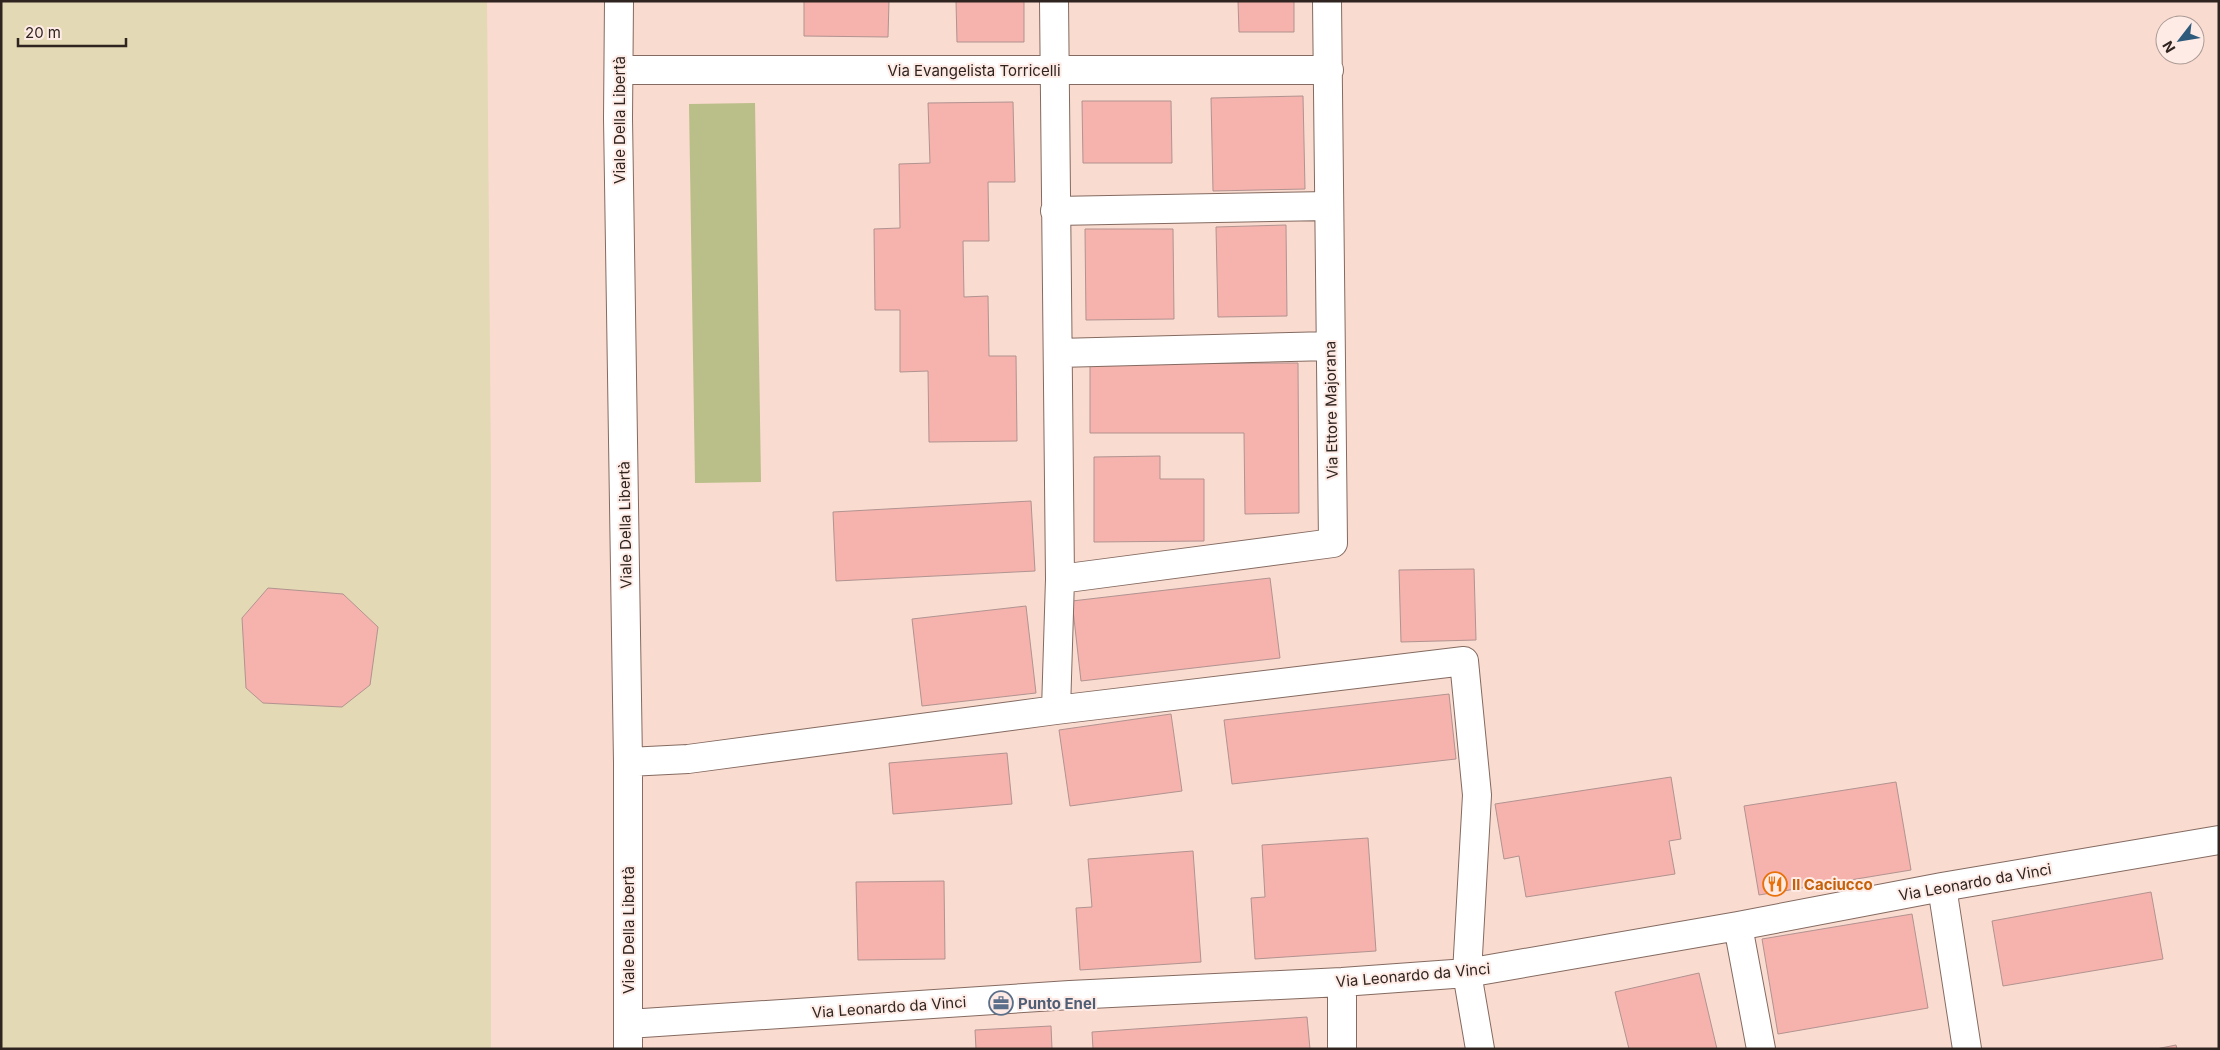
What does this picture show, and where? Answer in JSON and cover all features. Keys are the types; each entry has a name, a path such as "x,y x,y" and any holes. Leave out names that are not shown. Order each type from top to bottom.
{"street":[{"name":"Viale Della Libertà","path":"619,1 628,762 628,1036"},
{"path":"1054,1 1060,579 1056,710"},
{"name":"Via Ettore Majorana","path":"1060,579 1333,543 1327,1"},
{"name":"Via Evangelista Torricelli","path":"619,70 1329,70"},
{"path":"1055,211 1329,206"},
{"path":"1058,353 1330,346"},
{"path":"628,762 688,760 1056,710 1464,661 1477,795 1467,973 1480,1049"},
{"name":"Via Leonardo da Vinci","path":"628,1036 1070,995 1342,982 1467,973 1738,926 1942,887 2219,840"},
{"path":"1942,887 1967,1049"},
{"path":"1738,926 1761,1049"},
{"path":"1342,982 1342,1049"}],"green space":[{"path":"755,103 761,482 695,483 689,104"}],"sand":[{"path":"1,1 487,1 491,474 491,1049 1,1049"}],"building":[{"path":"804,1 889,1 888,37 804,36"},
{"path":"956,1 1024,1 1024,42 957,42"},
{"path":"1238,1 1294,1 1294,32 1239,32"},
{"path":"1303,96 1305,189 1213,191 1211,98"},
{"path":"1082,101 1171,101 1172,163 1083,163"},
{"path":"1013,102 1015,182 988,182 989,241 963,241 964,297 988,296 989,356 1016,356 1017,441 929,442 928,371 900,372 900,310 875,310 874,229 900,228 899,164 930,163 928,103"},
{"path":"1286,225 1287,316 1218,317 1216,227"},
{"path":"1085,229 1173,229 1174,319 1086,320"},
{"path":"1298,363 1299,513 1245,514 1244,433 1090,433 1090,364"},
{"path":"1160,456 1160,479 1204,479 1204,541 1094,542 1094,457"},
{"path":"1031,501 1035,571 836,581 833,512"},
{"path":"1474,569 1476,640 1401,642 1399,570"},
{"path":"1270,578 1280,658 1081,681 1072,601"},
{"path":"268,588 343,594 378,627 370,685 342,707 263,703 246,688 242,618"},
{"path":"1026,606 1036,693 922,706 912,619"},
{"path":"1449,694 1456,759 1232,784 1224,720"},
{"path":"1171,714 1182,791 1070,806 1059,730"},
{"path":"1007,753 1012,804 893,814 889,763"},
{"path":"1671,777 1681,839 1669,841 1675,874 1526,897 1519,856 1504,859 1495,804"},
{"path":"1896,782 1911,870 1759,895 1744,806"},
{"path":"1368,838 1376,951 1255,959 1251,898 1265,897 1262,845"},
{"path":"1193,851 1201,962 1080,970 1076,908 1092,907 1088,859"},
{"path":"944,881 945,959 858,960 856,882"},
{"path":"2151,892 2163,959 2003,986 1992,921"},
{"path":"1912,914 1928,1008 1778,1034 1762,939"},
{"path":"1699,973 1717,1049 1629,1049 1615,992"},
{"path":"1307,1017 1310,1049 1093,1049 1092,1032"},
{"path":"1051,1026 1052,1049 976,1049 975,1030"},
{"path":"2176,1045 2177,1049 2156,1049"}],"place":[{"name":"Il Caciucco","path":"1775,884"},
{"name":"Punto Enel","path":"1001,1003"}]}
